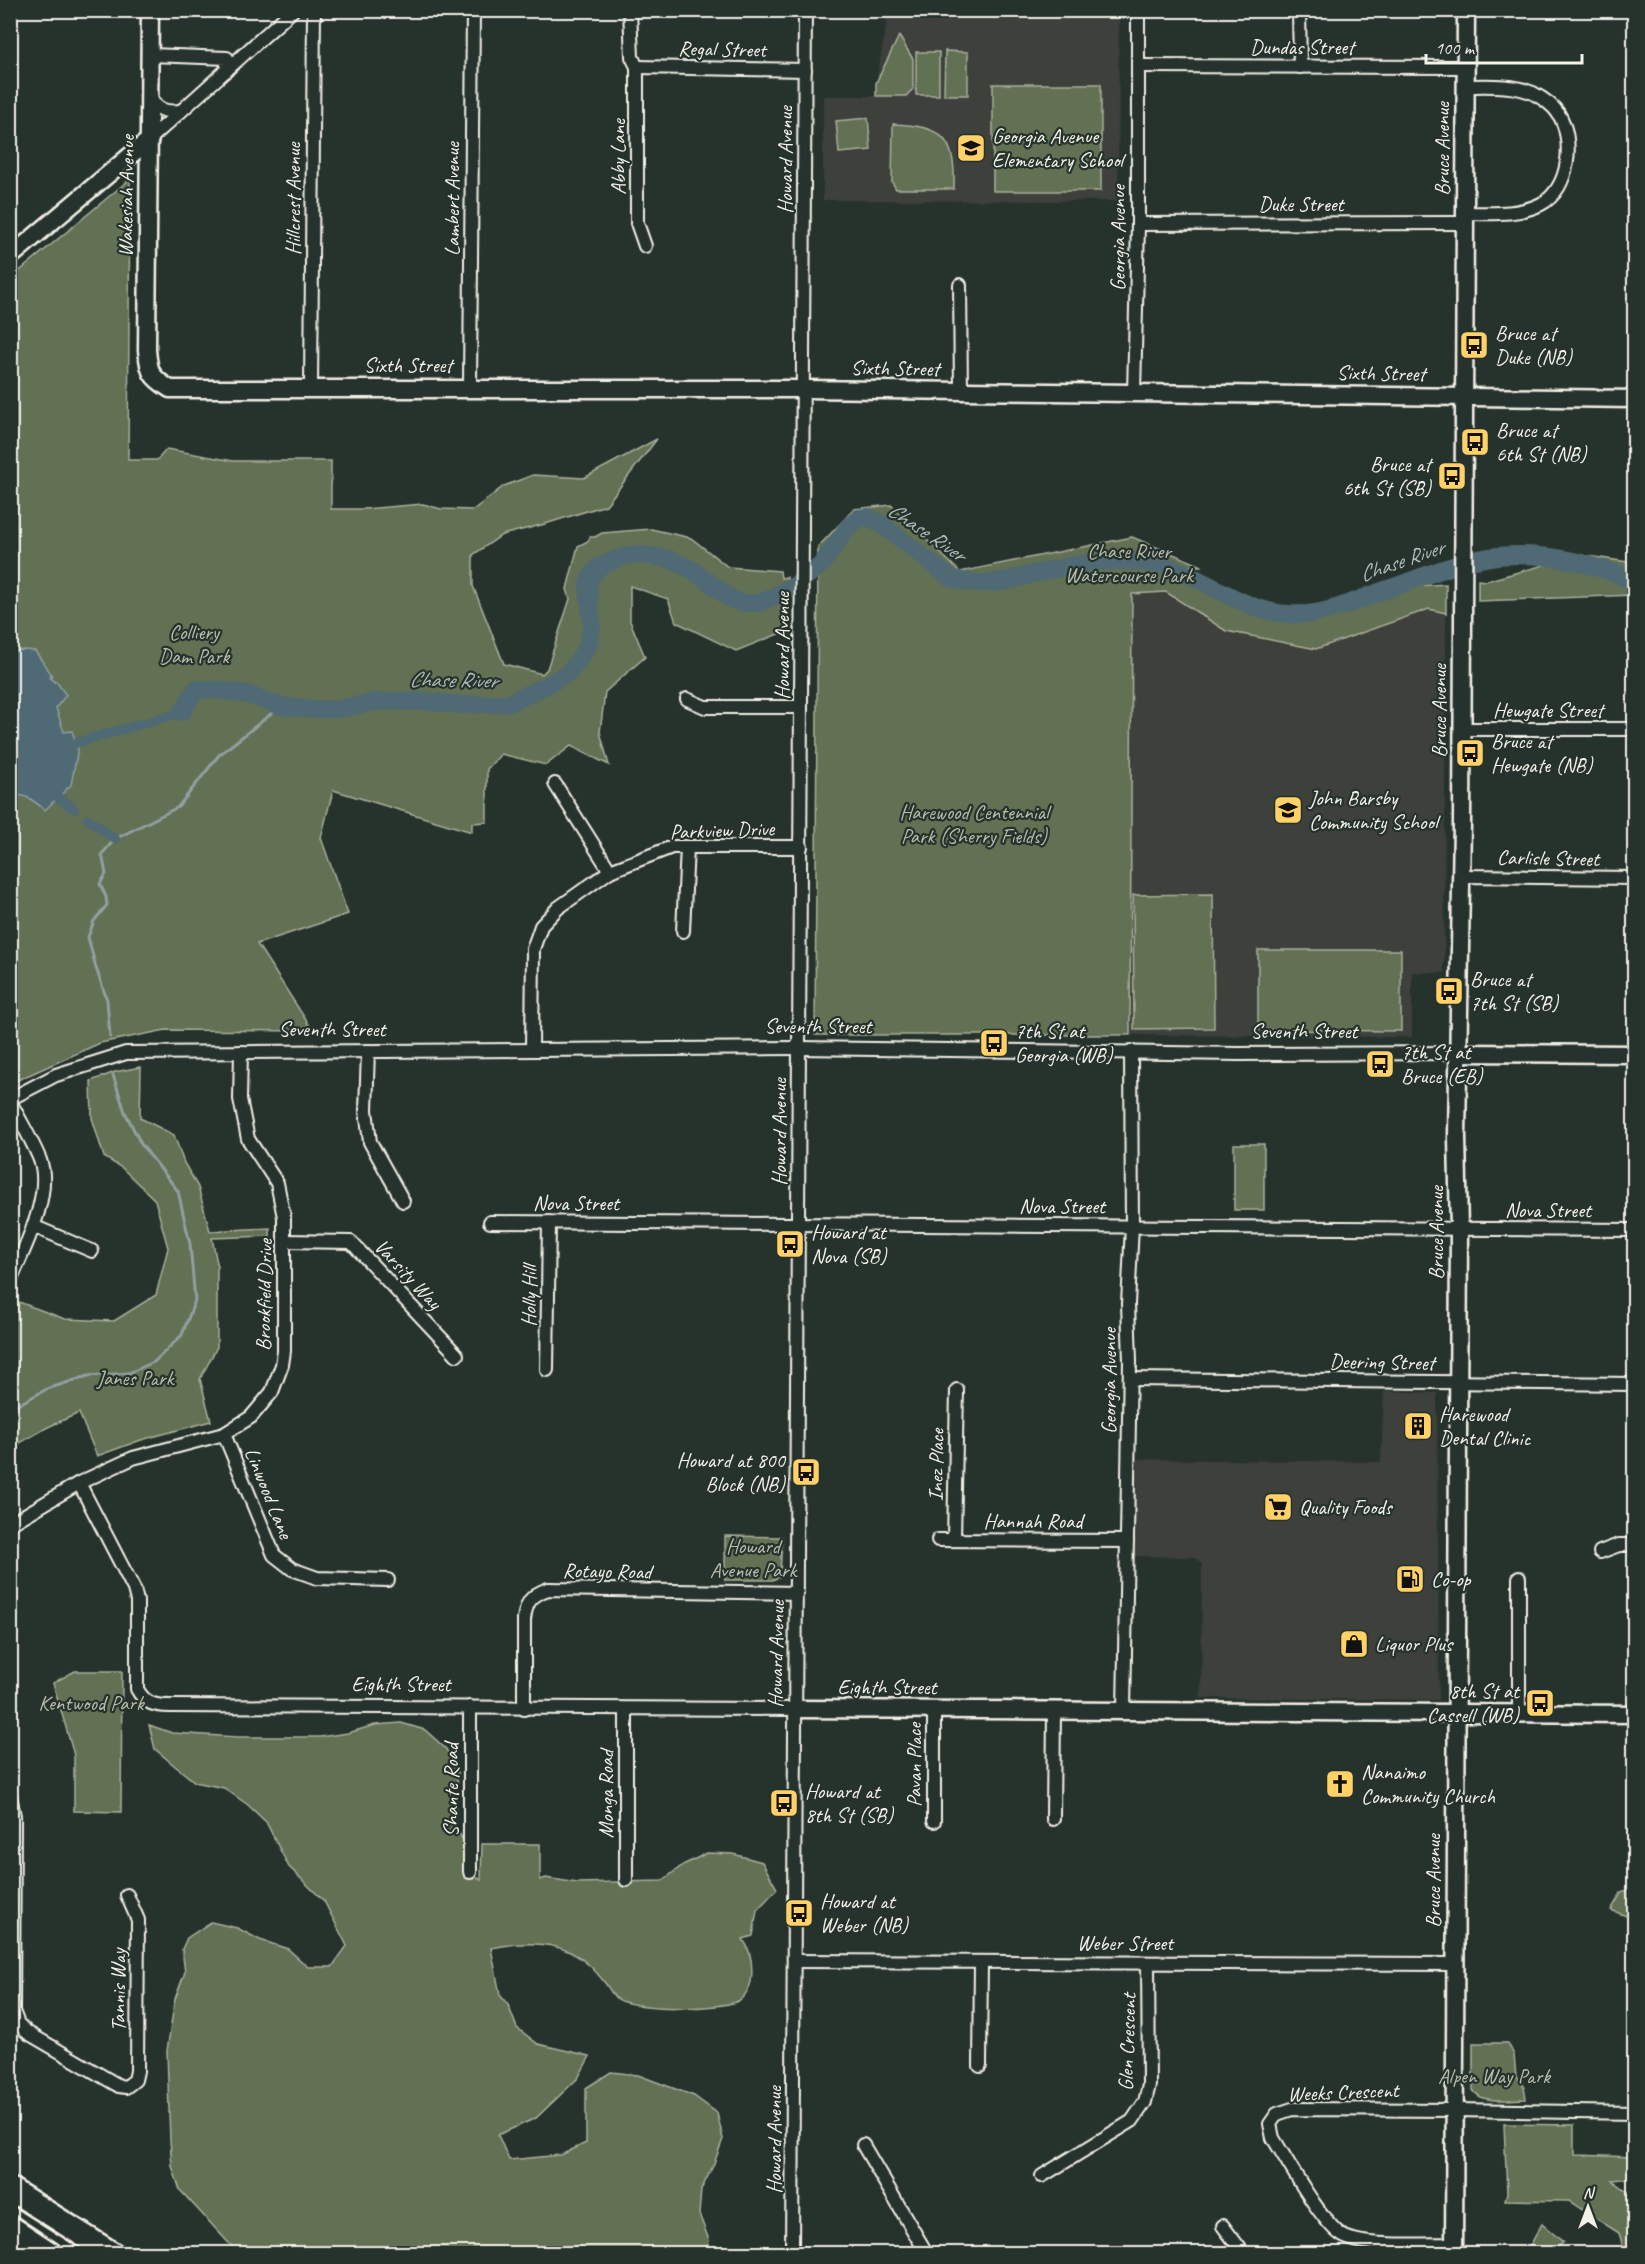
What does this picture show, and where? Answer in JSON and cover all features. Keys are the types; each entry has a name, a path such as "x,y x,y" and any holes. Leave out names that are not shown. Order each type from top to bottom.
{"highway":[{"path":"10,2189 113,2253"},
{"path":"10,2227 51,2253"}],"street":[{"name":"Wakesiah Avenue","path":"150,10 147,350 149,371 156,380"},
{"path":"10,257 150,139 293,10"},
{"name":"Hillcrest Avenue","path":"311,388 314,10"},
{"name":"Lambert Avenue","path":"470,387 473,10"},
{"name":"Abby Lane","path":"630,10 632,57 638,67 638,223 645,246"},
{"name":"Howard Avenue","path":"792,2253 805,10"},
{"name":"Georgia Avenue","path":"1134,393 1138,224 1138,10"},
{"path":"1299,10 1300,67"},
{"name":"Bruce Avenue","path":"1454,2249 1459,1229 1457,1137 1460,1053 1466,10"},
{"path":"151,55 227,58 227,70"},
{"name":"Dundas Street","path":"1138,66 1466,68"},
{"name":"Regal Street","path":"638,67 805,70"},
{"name":"Bruce Avenue","path":"1464,86 1520,89 1544,100 1557,111 1566,136 1566,168 1559,187 1552,196 1527,210 1464,218"},
{"path":"150,93 153,103 160,110 181,111"},
{"name":"Duke Street","path":"1138,224 1464,218"},
{"path":"960,285 961,391"},
{"name":"Sixth Street","path":"156,380 170,389 470,387 803,389 1635,399"},
{"path":"687,699 705,707 801,707"},
{"name":"Hewgate Street","path":"1461,729 1635,729"},
{"path":"555,783 610,871"},
{"name":"Parkview Drive","path":"532,1050 533,949 541,926 558,908 610,871 672,847 801,847"},
{"path":"683,931 687,847"},
{"name":"Carlisle Street","path":"1461,876 1635,878"},
{"name":"Seventh Street","path":"10,1100 56,1075 126,1053 800,1048 1238,1054 1635,1054"},
{"path":"368,1051 366,1110 370,1142 403,1201"},
{"name":"Georgia Avenue","path":"1124,1711 1130,1378 1128,1304 1132,1227 1131,1051"},
{"name":"Brookfield Drive","path":"10,1524 79,1483 133,1458 224,1434 251,1417 272,1392 282,1365 284,1217 277,1184 248,1139 240,1099 240,1052"},
{"path":"10,1100 41,1162 43,1186 33,1226 10,1282"},
{"name":"Nova Street","path":"490,1222 1635,1230"},
{"name":"Holly Hill","path":"547,1370 549,1222"},
{"path":"33,1226 92,1251"},
{"name":"Varsity Way","path":"284,1241 351,1242 457,1355"},
{"name":"Deering Street","path":"1130,1378 1635,1384"},
{"name":"Inez Place","path":"954,1540 957,1390"},
{"name":"Linwood Lane","path":"224,1434 274,1555 291,1569 317,1578 388,1580"},
{"name":"Eighth Street","path":"79,1483 134,1589 137,1601 137,1689 141,1697 158,1706 1635,1714"},
{"name":"Hannah Road","path":"938,1540 1127,1541"},
{"path":"1600,1552 1619,1545 1635,1545"},
{"path":"1519,1713 1520,1578"},
{"name":"Rotayo Road","path":"524,1709 524,1620 526,1607 537,1593 548,1589 797,1593"},
{"name":"Shante Road","path":"470,1707 470,1872"},
{"name":"Monga Road","path":"626,1709 626,1880"},
{"name":"Pavan Place","path":"933,1821 934,1709"},
{"path":"1053,1819 1054,1710"},
{"path":"10,1795 14,1816 12,1882"},
{"name":"Tannis Way","path":"12,1882 13,2011 18,2024 28,2033 119,2086 126,2087 132,2085 137,2071 138,1920 127,1895"},
{"name":"Weber Street","path":"794,1961 1455,1964"},
{"path":"980,2066 981,1962"},
{"name":"Glen Crescent","path":"1042,2176 1132,2121 1145,2102 1149,2085 1148,1963"},
{"name":"Weeks Crescent","path":"1454,2109 1292,2109 1277,2114 1270,2124 1273,2138 1329,2225 1343,2236 1362,2242 1454,2249"},
{"path":"1454,2109 1635,2113"},
{"path":"863,2145 927,2253"},
{"path":"1222,2226 1244,2253"}],"shaded area":[{"name":"Georgia Avenue Elementary School","path":"887,11 1119,11 1118,201 823,200 823,96 876,96"},
{"name":"John Barsby Community School","path":"1167,592 1226,631 1316,649 1429,609 1446,613 1444,973 1412,972 1412,1037 1130,1035 1132,594"},
{"path":"1384,1391 1437,1393 1439,1700 1201,1698 1202,1564 1194,1557 1130,1556 1130,1459 1381,1462"}],"green space":[{"path":"899,36 913,59 913,89 906,96 876,96 876,83"},
{"path":"945,51 968,52 968,95 944,95"},
{"path":"916,52 939,52 939,95 916,95"},
{"path":"993,84 1101,84 1101,191 993,191"},
{"path":"868,118 871,150 839,153 836,121"},
{"path":"893,124 924,128 943,138 952,158 954,189 896,189 892,182"},
{"name":"Colliery Dam Park","path":"130,179 128,460 157,460 167,449 233,461 331,461 331,509 423,504 441,509 473,510 504,486 533,475 584,478 657,439 606,505 502,535 473,555 473,586 504,664 542,674 547,669 570,599 567,589 578,546 588,541 590,537 602,533 651,529 691,538 728,567 780,571 781,578 787,577 786,631 736,651 676,622 668,599 630,586 630,621 645,657 605,692 600,732 609,765 571,746 546,765 501,754 487,769 487,822 472,823 472,832 333,790 321,838 348,914 257,944 313,1031 166,1030 100,1043 11,1083 10,279"},
{"name":"Harewood Centennial Park (Sherry Fields)","path":"891,505 960,572 1132,537 1202,566 1180,566 1264,609 1319,617 1350,610 1387,590 1446,584 1446,613 1429,609 1316,649 1226,631 1166,592 1132,594 1130,1035 815,1035 818,547 854,509"},
{"path":"1581,555 1634,563 1634,595 1478,601 1478,580 1486,581"},
{"path":"1213,894 1214,1028 1134,1029 1133,895"},
{"path":"1258,950 1401,950 1401,1031 1258,1030"},
{"name":"Janes Park","path":"141,1067 140,1118 174,1135 184,1163 198,1187 210,1231 270,1228 270,1236 212,1238 217,1263 217,1347 200,1379 211,1421 141,1440 97,1456 79,1413 11,1448 10,1316 16,1301 65,1319 114,1321 156,1295 168,1248 155,1200 122,1168 104,1157 92,1118 91,1081 115,1072"},
{"path":"1234,1144 1264,1144 1264,1210 1234,1210"},
{"name":"Howard Avenue Park","path":"725,1536 782,1537 780,1576 773,1580 725,1580"},
{"name":"Kentwood Park","path":"75,1671 122,1671 121,1812 74,1811 74,1755 53,1683"},
{"path":"401,1723 425,1730 446,1749 458,1772 454,1823 467,1848 470,1872 481,1880 482,1844 540,1844 540,1880 546,1878 577,1883 662,1881 683,1865 707,1853 733,1854 762,1862 777,1889 757,1910 753,1936 743,1939 750,1954 752,1976 748,1990 738,2001 713,2006 677,2008 626,2002 616,1998 589,1965 568,1951 530,1944 491,1948 500,1995 508,2005 517,2028 538,2044 590,2056 578,2078 536,2118 498,2135 509,2160 561,2155 586,2143 586,2088 611,2072 638,2075 694,2096 717,2113 723,2139 701,2190 699,2214 709,2240 707,2253 238,2253 180,2190 172,2166 167,2051 175,1999 185,1972 182,1949 187,1938 211,1922 237,1928 260,1940 288,1949 308,1967 332,1967 347,1946 324,1901 289,1867 266,1822 248,1805 224,1788 195,1782 175,1766 155,1749 149,1725 172,1733 237,1737 320,1737 348,1733 375,1725"},
{"path":"1634,1888 1634,1919 1611,1910 1621,1893"},
{"name":"Alpen Way Park","path":"1473,2043 1508,2043 1514,2055 1516,2077 1524,2086 1526,2099 1497,2100 1477,2095 1473,2090"},
{"path":"1504,2124 1574,2125 1574,2155 1634,2157 1634,2178 1612,2180 1634,2196 1634,2253 1625,2253 1619,2233 1569,2201 1505,2200 1507,2193"},
{"path":"1542,2224 1563,2242 1550,2253 1526,2253"}],"water":[{"path":"11,651 35,651 52,675 50,677 54,682 56,681 66,695 56,708 64,732 72,731 78,748 71,785 45,810 29,798 11,795"}],"waterway":[{"name":"Chase River","path":"182,712 196,689 245,694 281,706 313,709 340,709 374,702 420,701 462,705 509,703 568,673 577,663 589,643 592,624 588,585 591,576 600,566 627,555 669,559 693,570 731,599 742,603 760,603 794,586 821,565 848,527 859,518 868,517 880,523 949,577 964,581 991,583 1086,563 1137,561 1174,569 1255,607 1288,614 1327,611 1455,565 1498,556 1533,556 1568,560 1618,574 1634,581"},
{"path":"110,1037 107,1000 88,937 94,921 107,905 100,884 106,874 102,854 115,839 178,807 219,755 281,706"},
{"name":"Chase River","path":"76,743 182,712"},
{"path":"58,797 74,809"},
{"path":"88,819 115,839"},
{"path":"10,1409 47,1389 88,1376 129,1373 154,1362 182,1335 195,1300 190,1244 178,1191 141,1144 125,1112 113,1075"}],"place":[{"name":"Georgia Avenue Elementary School","path":"971,148"},
{"name":"Bruce at Duke (NB)","path":"1474,345"},
{"name":"Bruce at 6th St (NB)","path":"1475,442"},
{"name":"Bruce at 6th St (SB)","path":"1452,476"},
{"name":"Bruce at Hewgate (NB)","path":"1470,753"},
{"name":"John Barsby Community School","path":"1288,810"},
{"name":"Bruce at 7th St (SB)","path":"1449,991"},
{"name":"7th St at Georgia (WB)","path":"994,1043"},
{"name":"7th St at Bruce (EB)","path":"1380,1064"},
{"name":"Howard at Nova (SB)","path":"790,1244"},
{"name":"Harewood Dental Clinic","path":"1418,1426"},
{"name":"Howard at 800 Block (NB)","path":"806,1472"},
{"name":"Quality Foods","path":"1278,1507"},
{"name":"Co-op","path":"1410,1579"},
{"name":"Liquor Plus","path":"1354,1644"},
{"name":"8th St at Cassell (WB)","path":"1540,1703"},
{"name":"Nanaimo Community Church","path":"1340,1784"},
{"name":"Howard at 8th St (SB)","path":"784,1803"},
{"name":"Howard at Weber (NB)","path":"799,1913"}],"park label":[{"name":"Chase River Watercourse Park","path":"1129,563"}]}
